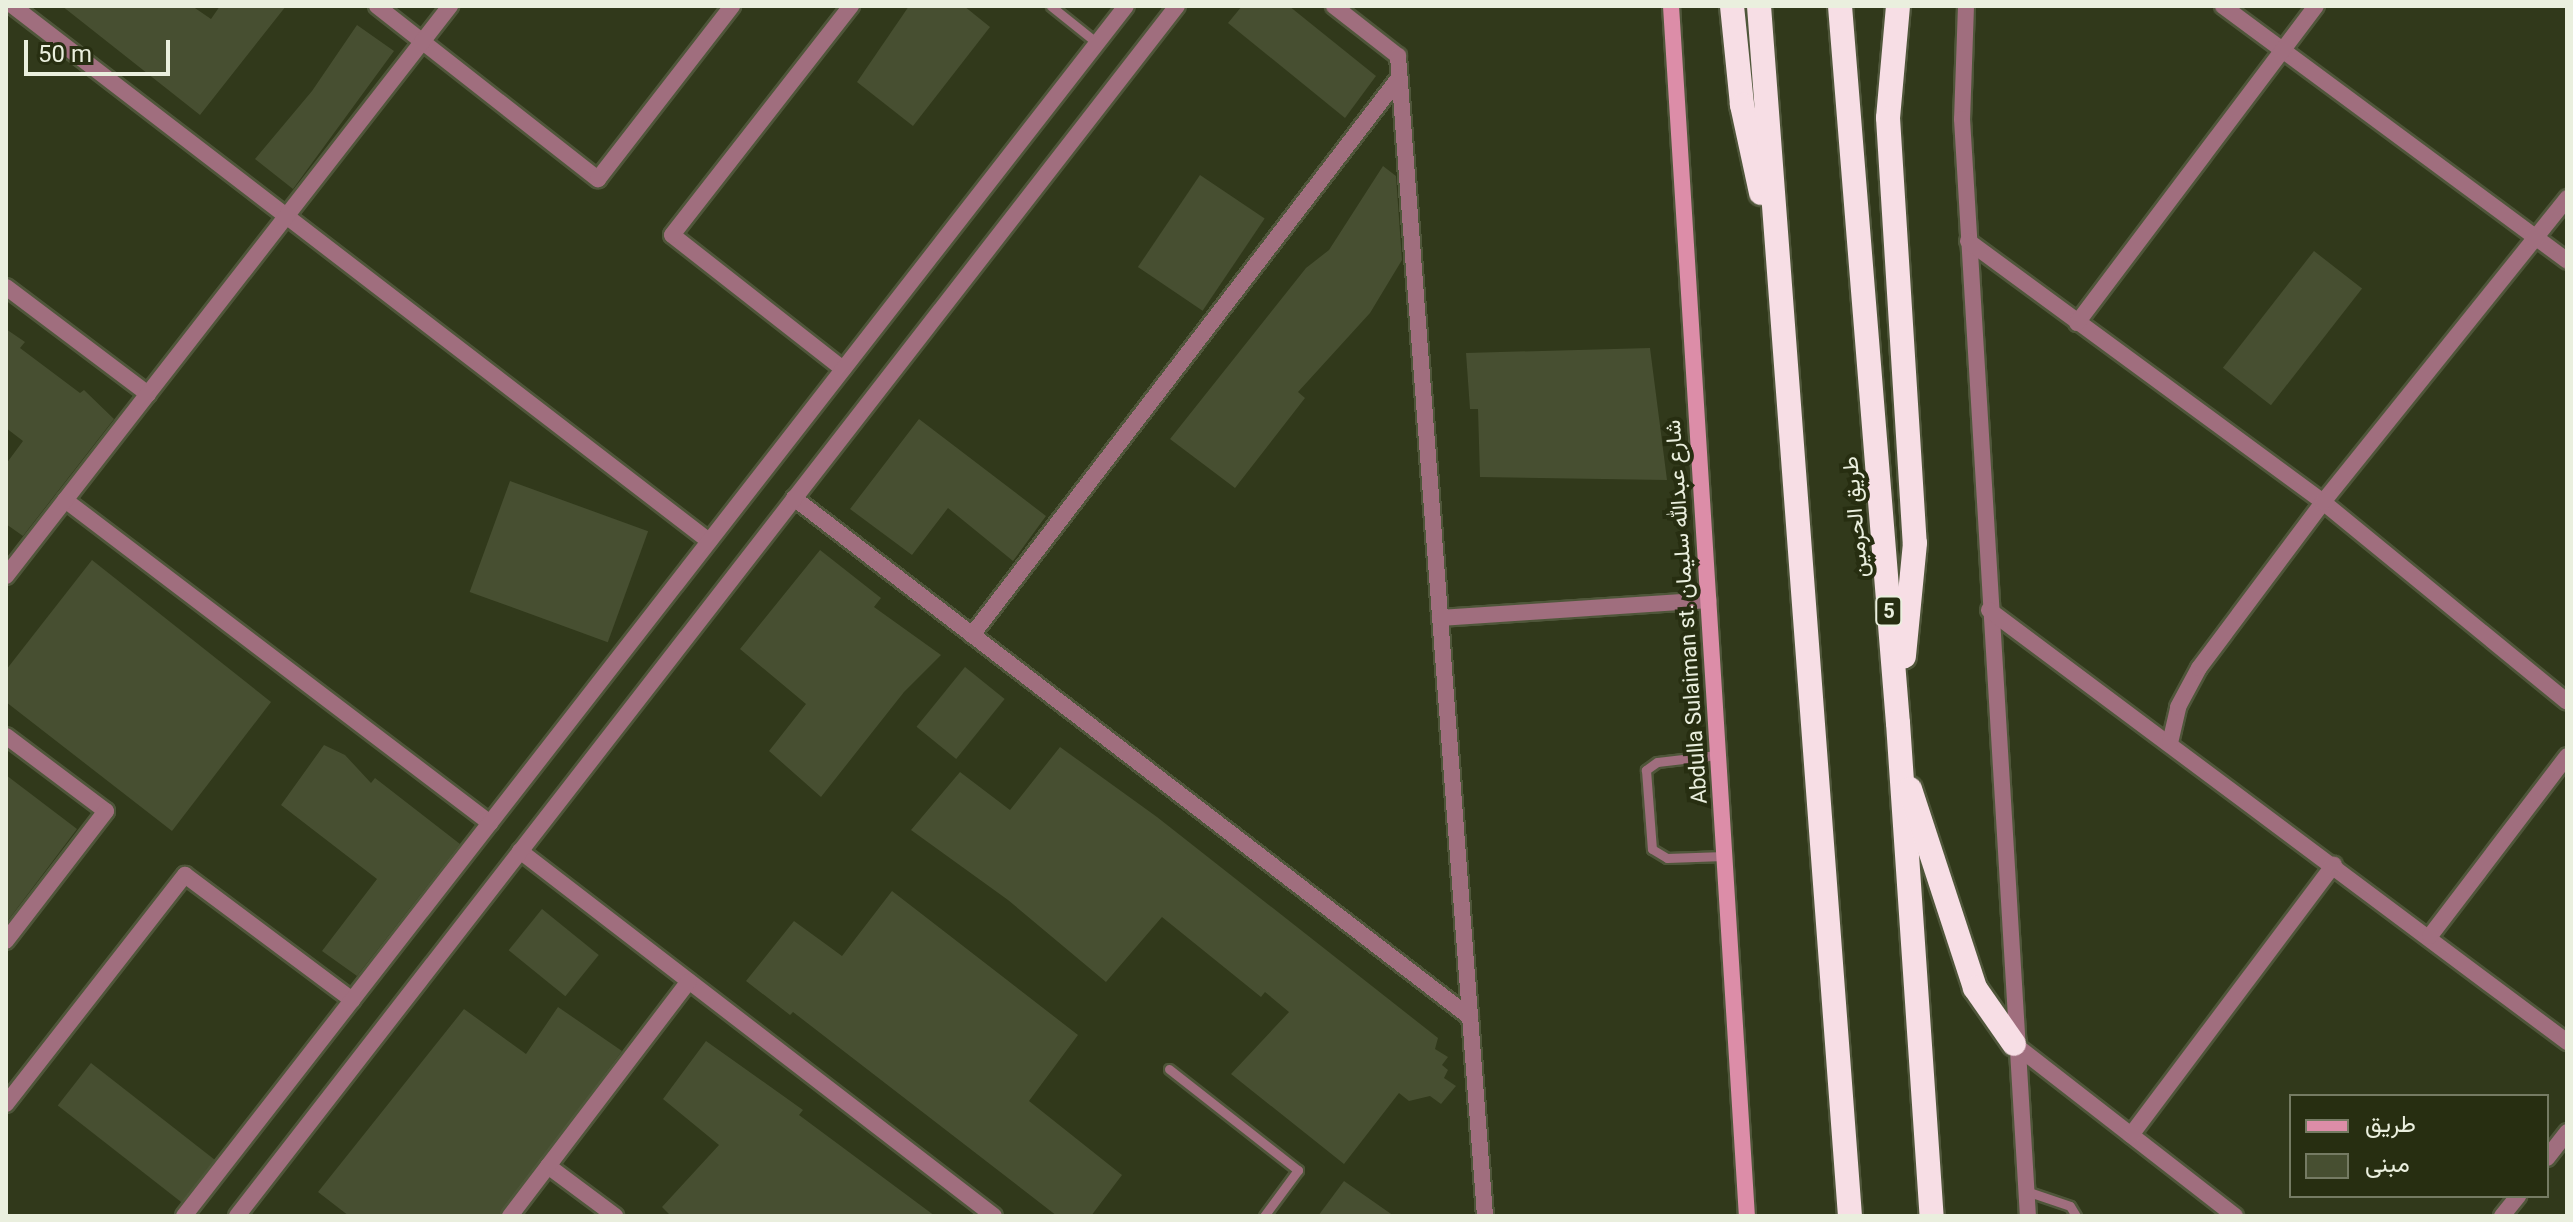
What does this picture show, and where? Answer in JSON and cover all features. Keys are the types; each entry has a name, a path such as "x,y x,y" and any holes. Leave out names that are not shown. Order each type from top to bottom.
{"highway":[{"path":"1732,6 1742,105 1781,287"},
{"path":"1759,6 1850,1216"},
{"name":"طريق الحرمين","path":"1840,6 1898,723 1932,1216"},
{"path":"1898,6 1888,118 1915,543 1898,723"},
{"path":"1900,760 1975,988 2014,1044"}],"main road":[{"name":"Abdulla Sulaiman st. شارع عبدالله سليمان","path":"1671,6 1747,1216"}],"street":[{"path":"13,6 709,541"},
{"path":"377,6 598,179 732,6"},
{"path":"8,571 450,6"},
{"path":"843,369 672,235 851,6"},
{"path":"184,1216 1126,6"},
{"path":"237,1216 1177,6"},
{"path":"1334,6 1398,56 1485,1216"},
{"path":"1966,6 1962,119 1968,241 2014,1044 2028,1216"},
{"path":"2223,6 2567,261"},
{"path":"2077,323 2316,6"},
{"path":"972,635 1399,78"},
{"path":"2170,743 2178,707 2199,668 2323,502 2567,198"},
{"path":"1968,241 2323,502 2567,702"},
{"path":"6,287 148,394"},
{"path":"794,498 1470,1017"},
{"path":"65,500 490,823"},
{"path":"1440,618 1708,600"},
{"path":"1989,610 2430,936 2567,1042"},
{"path":"6,736 106,811 6,941"},
{"path":"2430,936 2567,756"},
{"path":"520,851 994,1216"},
{"path":"2131,1135 2334,865"},
{"path":"6,1104 185,875 352,1000"},
{"path":"510,1216 689,981"},
{"path":"2014,1044 2235,1216"},
{"path":"2549,1155 2567,1132"},
{"path":"548,1166 615,1216"},
{"path":"2502,1216 2516,1198"}],"lane":[{"path":"1051,6 1097,43"},
{"path":"1717,755 1657,762 1646,770 1652,849 1667,858 1724,856"},
{"path":"1169,1069 1298,1170 1264,1216"},
{"path":"2026,1191 2070,1206 2076,1216"}],"building":[{"path":"62,6 192,6 211,19 220,6 286,6 200,115"},
{"path":"909,6 964,6 990,27 913,126 857,82"},
{"path":"1242,6 1289,6 1376,76 1345,118 1228,23"},
{"path":"357,25 394,51 293,189 255,159 312,91"},
{"path":"1383,166 1396,176 1402,260 1370,313 1298,392 1305,398 1235,488 1170,439 1306,268 1329,250"},
{"path":"1200,175 1265,219 1203,311 1138,267"},
{"path":"2314,251 2362,289 2271,405 2223,368"},
{"path":"6,329 25,342 20,348 80,393 84,390 114,419 23,536 6,524 6,464 23,441 6,428"},
{"path":"1650,348 1667,480 1480,477 1478,409 1470,409 1466,353"},
{"path":"919,419 1046,516 1013,561 948,508 912,555 850,509"},
{"path":"510,481 648,531 608,642 470,592"},
{"path":"820,550 881,598 874,607 941,655 904,692 821,797 769,751 806,704 740,649"},
{"path":"92,560 271,702 172,831 6,702 6,670"},
{"path":"965,667 1005,699 956,759 917,727"},
{"path":"324,745 345,755 371,783 375,778 460,844 357,976 322,951 377,879 281,805"},
{"path":"1060,747 1157,817 1438,1038 1435,1049 1448,1057 1442,1065 1448,1070 1444,1078 1456,1086 1441,1104 1430,1096 1409,1101 1399,1093 1344,1164 1231,1074 1289,1012 1265,992 1261,997 1162,917 1106,982 1008,900 911,830 960,772 1010,810"},
{"path":"6,775 77,829 6,923"},
{"path":"892,891 1078,1035 1029,1101 1122,1175 1091,1216 1057,1216 793,1012 790,1015 746,981 794,921 842,956"},
{"path":"542,909 599,955 565,996 509,950"},
{"path":"558,1007 622,1051 499,1216 349,1216 318,1192 464,1009 526,1054"},
{"path":"706,1041 803,1110 799,1115 935,1216 671,1216 662,1207 719,1145 663,1099"},
{"path":"91,1063 215,1160 181,1202 58,1106"},
{"path":"1344,1181 1394,1216 1318,1216"}]}
